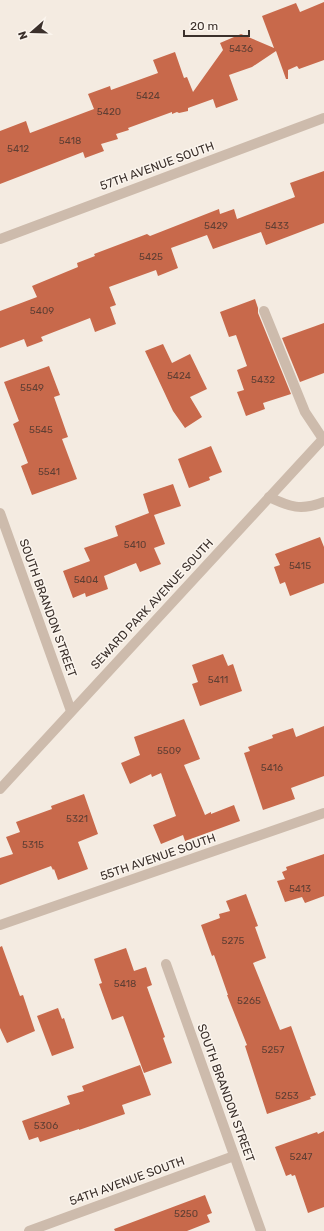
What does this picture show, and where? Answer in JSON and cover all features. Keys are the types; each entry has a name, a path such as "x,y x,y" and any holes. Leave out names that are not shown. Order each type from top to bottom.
{"street":[{"name":"57TH AVENUE SOUTH","path":"0,239 324,118"},
{"path":"264,311 305,412 323,438"},
{"name":"SEWARD PARK AVENUE SOUTH","path":"0,789 323,438"},
{"path":"269,498 289,506 300,508 315,506 324,502"},
{"name":"SOUTH BRANDON STREET","path":"0,513 71,711"},
{"name":"55TH AVENUE SOUTH","path":"0,926 324,813"},
{"name":"SOUTH BRANDON STREET","path":"166,964 261,1231"},
{"name":"54TH AVENUE SOUTH","path":"29,1231 234,1156"}],"building":[{"path":"324,2 324,60 299,69 297,66 288,70 288,79 286,79 276,51 252,67 229,75 238,100 216,108 213,99 188,108 188,111 172,114 172,112 116,134 118,139 101,144 104,151 85,158 83,152 0,184 0,131 26,121 30,133 94,109 88,94 110,86 111,90 158,73 153,60 175,52 184,78 187,77 193,92 223,50 220,43 241,34 274,48 262,16 296,3 300,12"},
{"path":"324,171 324,223 266,245 261,232 213,249 207,235 171,248 178,268 158,276 156,270 109,287 116,305 110,307 116,324 95,332 90,318 41,337 43,341 27,347 24,339 0,348 0,311 37,297 32,286 78,267 77,263 95,256 94,254 147,234 150,236 219,209 220,214 234,209 237,219 295,197 290,183"},
{"path":"255,299 258,313 291,394 263,403 265,409 246,416 237,392 244,390 237,370 247,366 236,335 229,337 220,312"},
{"path":"324,323 324,373 300,382 282,338"},
{"path":"163,344 172,363 190,354 207,389 190,397 202,417 185,428 173,411 145,351"},
{"path":"49,366 60,395 54,397 68,437 62,439 77,479 32,495 21,466 28,463 13,424 19,421 4,382"},
{"path":"211,446 222,472 209,477 210,480 189,488 178,459"},
{"path":"173,484 181,506 154,515 165,544 154,548 161,564 140,572 136,563 104,576 108,589 86,597 85,593 73,598 63,571 90,561 84,548 118,536 115,526 149,513 143,494"},
{"path":"320,537 324,547 324,583 290,596 285,582 280,584 274,567 280,565 275,554"},
{"path":"223,654 228,666 233,664 242,691 200,706 192,684 198,682 192,665"},
{"path":"184,719 200,759 184,765 205,815 234,805 240,821 185,841 183,835 161,844 153,825 176,816 161,773 152,777 151,774 130,784 121,763 140,755 134,737"},
{"path":"324,726 324,776 291,788 295,799 263,810 244,753 250,751 248,747 273,738 272,735 293,728 296,737"},
{"path":"84,794 98,834 78,842 88,869 58,880 54,869 53,870 51,866 0,885 0,858 13,854 6,837 20,832 16,822 52,809 51,806"},
{"path":"324,854 324,896 305,903 302,897 285,902 277,881 285,879 282,872 287,870 286,867"},
{"path":"246,894 258,926 255,927 266,958 253,963 280,1030 291,1026 316,1095 310,1097 311,1099 267,1114 245,1046 247,1045 227,995 214,955 212,956 201,925 220,918 219,914 230,911 226,901"},
{"path":"2,946 20,996 23,995 35,1031 7,1043 0,1028 0,947"},
{"path":"126,948 134,971 146,967 152,985 147,987 165,1037 163,1038 172,1063 144,1073 123,1016 112,1020 99,984 102,983 94,959"},
{"path":"58,1008 62,1019 64,1018 74,1048 52,1056 37,1016"},
{"path":"140,1065 151,1095 122,1105 125,1114 40,1142 38,1137 29,1140 22,1121 70,1104 67,1096 84,1091 82,1086"},
{"path":"324,1131 324,1207 308,1213 295,1175 292,1176 291,1174 286,1176 275,1147 317,1132 318,1134"},
{"path":"205,1195 212,1213 207,1215 210,1222 187,1231 115,1231 114,1229"}]}
